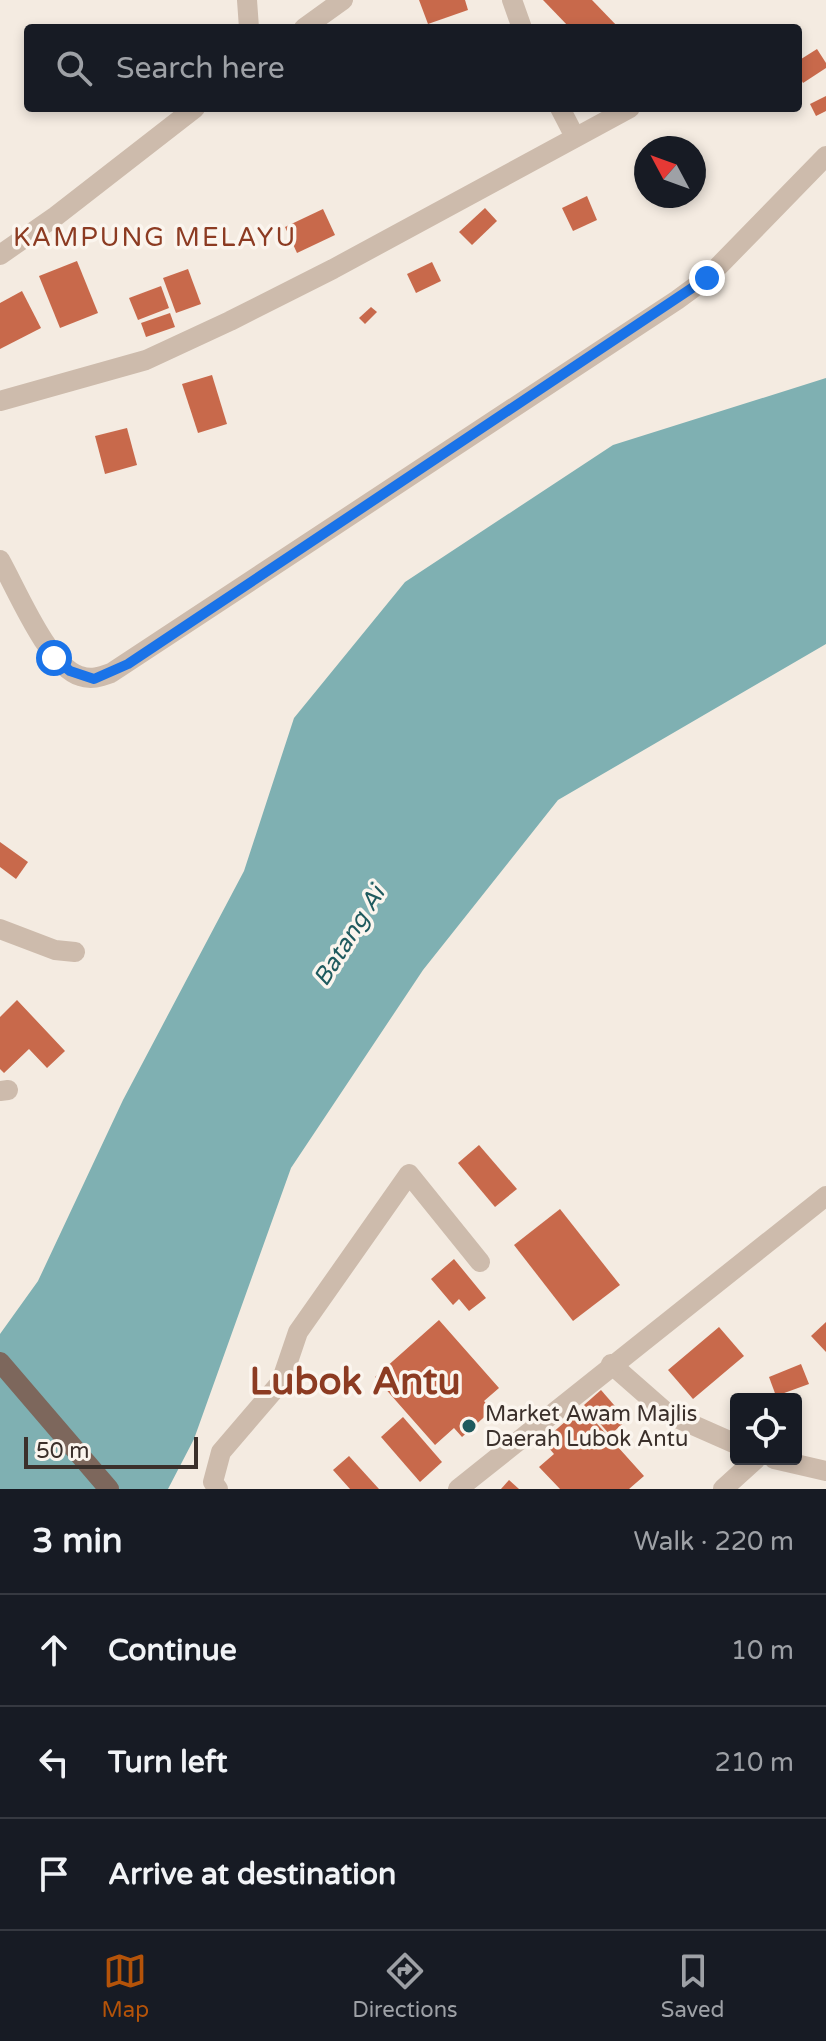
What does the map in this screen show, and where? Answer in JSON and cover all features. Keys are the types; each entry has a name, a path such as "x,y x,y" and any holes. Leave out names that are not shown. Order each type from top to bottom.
{"main road":[{"path":"0,1362 109,1489"}],"street":[{"path":"247,0 249,24"},
{"path":"310,24 343,0"},
{"path":"512,0 521,24"},
{"path":"0,255 56,216 190,112"},
{"path":"562,112 575,137"},
{"path":"0,401 160,354 333,269 622,112"},
{"path":"0,560 54,658 81,677 94,679 111,673 677,300 707,278 826,156"},
{"path":"0,929 55,950 75,952"},
{"path":"218,1489 213,1482 221,1452 281,1382 298,1332 409,1174 480,1262"},
{"path":"458,1489 611,1364 826,1196"},
{"path":"611,1364 668,1414 730,1441"},
{"path":"723,1489 749,1465"},
{"path":"800,1465 826,1471"}],"water":[{"name":"Batang Ai","path":"826,378 826,644 558,800 423,970 291,1168 194,1439 168,1489 0,1489 0,1334 38,1281 123,1100 244,871 294,718 405,582 613,445"}],"building":[{"path":"419,0 465,0 468,10 428,24"},
{"path":"543,0 592,0 615,24 566,24"},
{"path":"817,49 826,68 803,83 802,58"},
{"path":"826,96 826,111 816,116 810,104"},
{"path":"587,196 597,220 573,231 562,208"},
{"path":"485,208 497,221 472,245 459,232"},
{"path":"323,209 335,235 297,253 285,227"},
{"path":"77,261 98,313 60,328 39,276"},
{"path":"432,262 441,281 416,293 407,274"},
{"path":"188,269 201,304 176,313 163,278"},
{"path":"161,286 169,308 138,320 129,298"},
{"path":"22,291 41,328 0,349 0,303"},
{"path":"371,307 377,312 365,324 359,318"},
{"path":"170,313 175,327 146,337 141,323"},
{"path":"212,375 227,424 198,433 182,384"},
{"path":"127,428 137,465 105,474 95,436"},
{"path":"0,842 28,862 16,879 0,867"},
{"path":"17,1000 65,1051 47,1068 29,1049 4,1073 0,1069 0,1017"},
{"path":"479,1145 517,1189 495,1207 458,1163"},
{"path":"560,1209 620,1285 573,1321 514,1245"},
{"path":"454,1259 486,1298 469,1311 459,1299 453,1305 431,1279"},
{"path":"439,1320 499,1388 484,1401 492,1410 462,1437 454,1428 435,1445 375,1377"},
{"path":"826,1322 826,1352 811,1336"},
{"path":"719,1327 744,1356 693,1399 668,1370"},
{"path":"801,1364 809,1384 775,1393 769,1377"},
{"path":"601,1390 627,1420 610,1435 584,1405"},
{"path":"582,1407 644,1476 629,1489 560,1489 539,1467 554,1454 543,1441"},
{"path":"403,1417 442,1462 420,1482 381,1437"},
{"path":"349,1456 379,1489 350,1489 333,1470"},
{"path":"509,1480 519,1489 501,1489"}],"place":[{"name":"Market Awam Majlis Daerah Lubok Antu","path":"469,1426"}],"district":[{"name":"KAMPUNG MELAYU","path":"155,237"},
{"name":"Lubok Antu","path":"355,1381"}],"route":[{"path":"54,658 81,677 94,679 128,664 707,278"}]}
